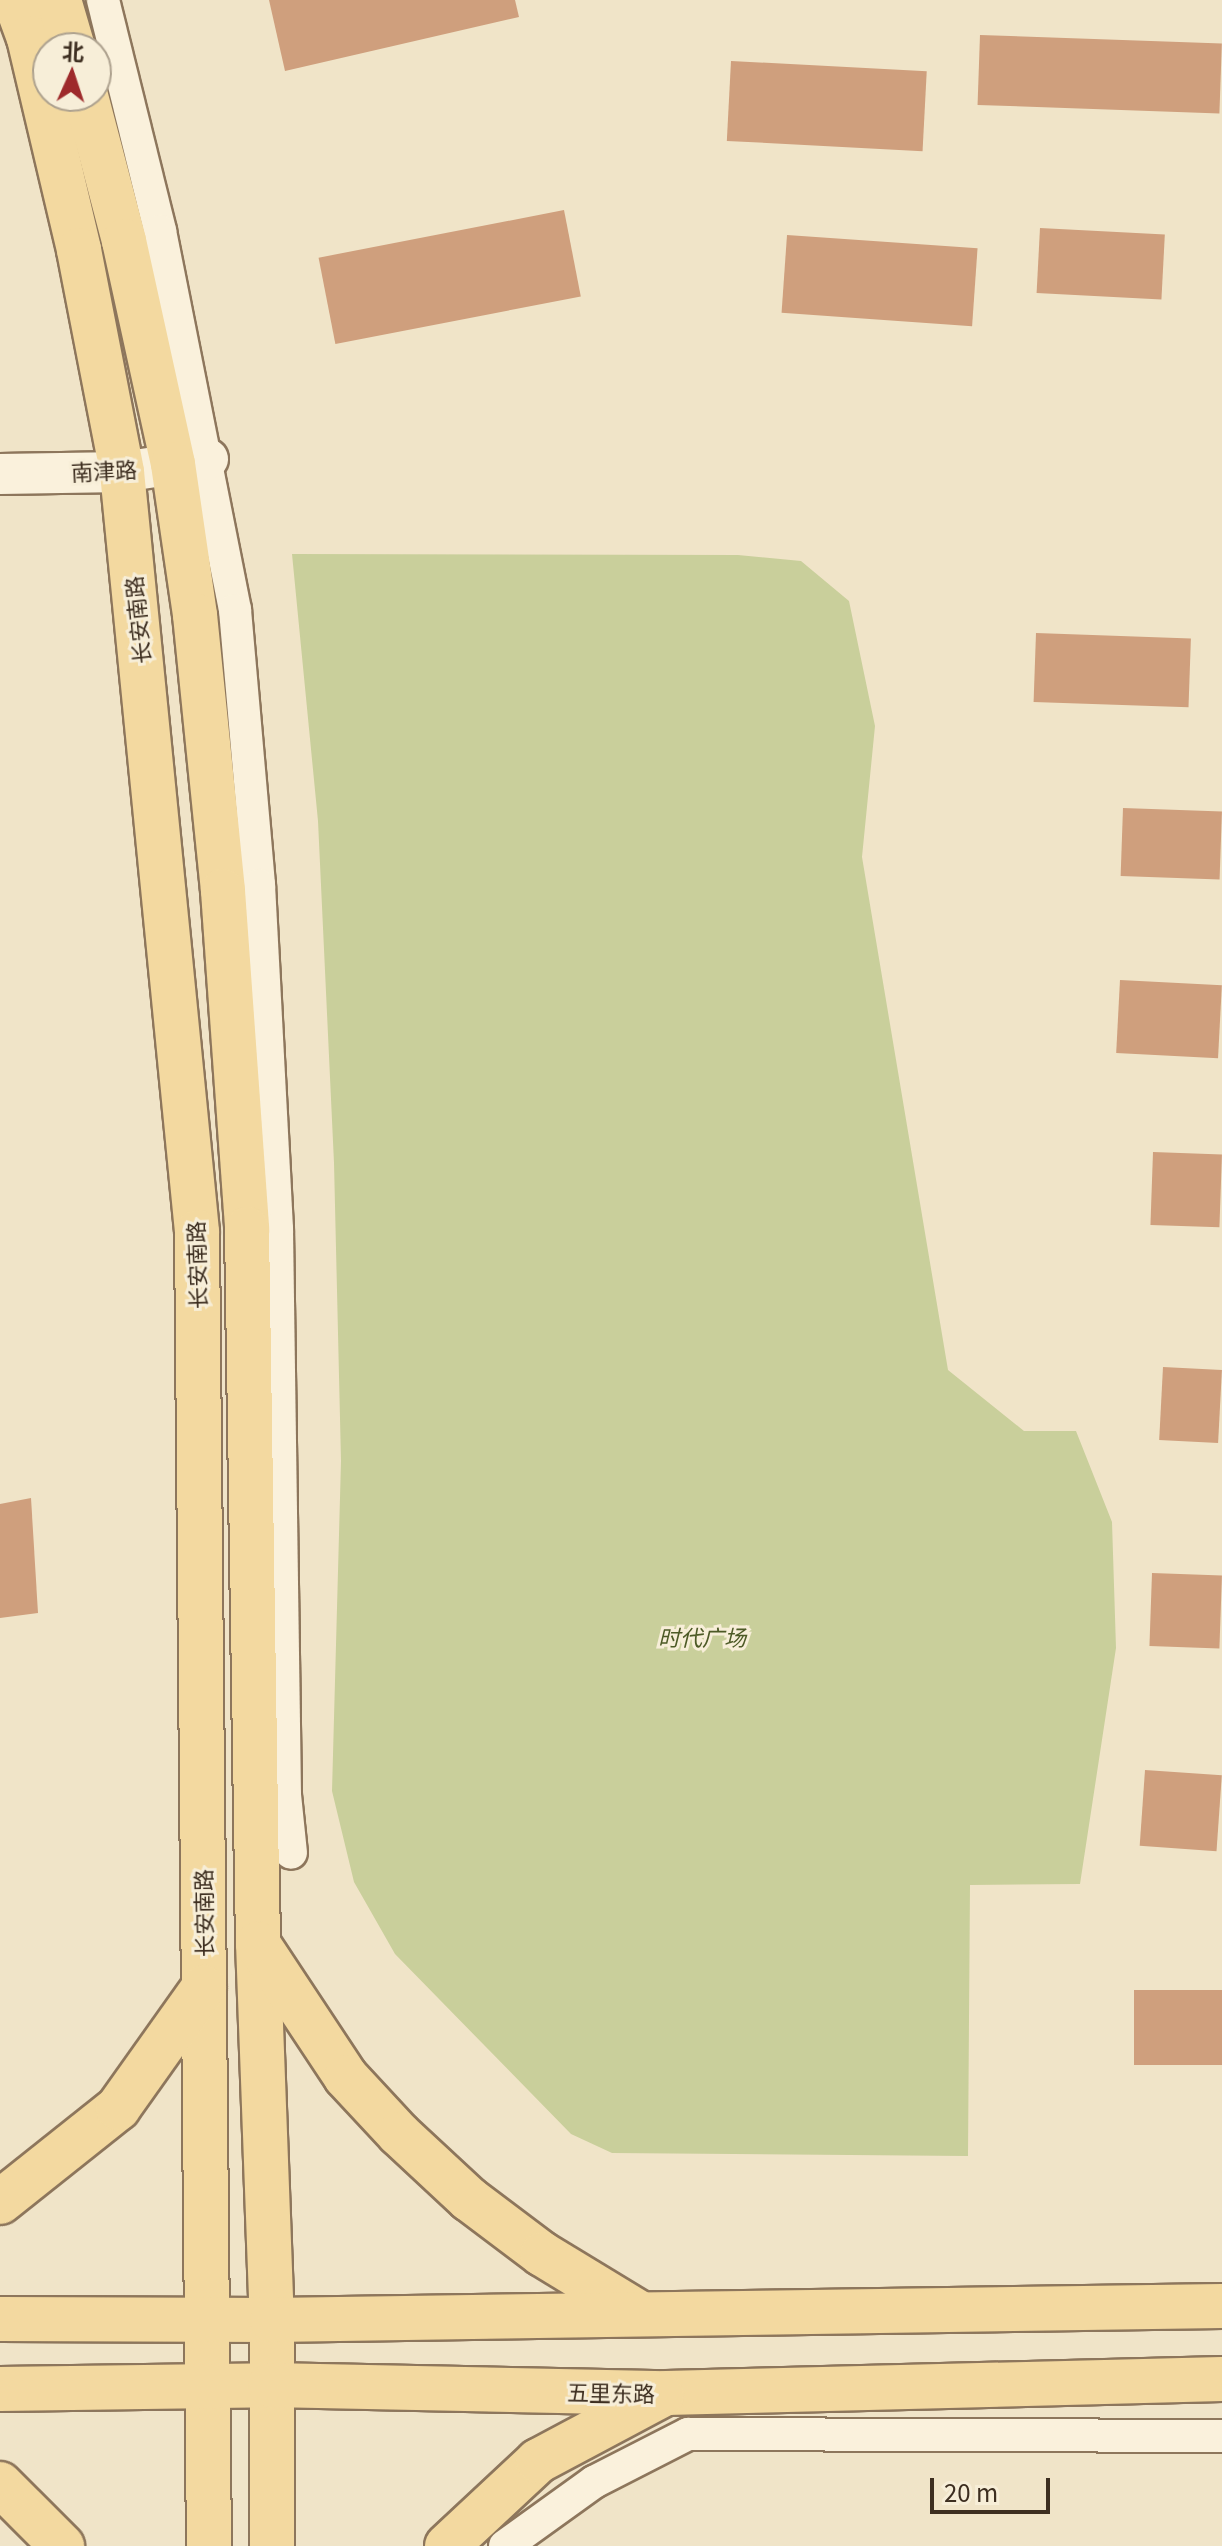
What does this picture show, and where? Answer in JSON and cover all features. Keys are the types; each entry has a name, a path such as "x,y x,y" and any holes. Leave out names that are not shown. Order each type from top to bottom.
{"main road":[{"name":"长安南路","path":"15,0 29,38 79,250 122,472 197,1232 209,2546"},
{"path":"59,0 68,32"},
{"path":"90,112 124,241 190,461 195,615 223,891 247,1229 258,1943 272,2320 272,2546"},
{"path":"258,1943 346,2077 399,2134 469,2199 542,2254 639,2313"},
{"path":"0,2202 118,2108 204,1987"},
{"path":"0,2319 272,2320 1222,2306"},
{"name":"五里东路","path":"0,2389 270,2385 666,2393 1222,2379"},
{"path":"447,2546 538,2461 666,2393"},
{"path":"0,2484 62,2546"}],"street":[{"path":"103,0 160,231 190,461 235,610 259,885 277,1229 285,1795 291,1853"},
{"name":"南津路","path":"0,474 122,472 190,461"},
{"path":"505,2546 594,2482 688,2434 1222,2436"}],"green space":[{"name":"时代广场","path":"292,554 738,555 801,561 849,601 875,726 862,857 948,1370 1024,1431 1076,1431 1112,1522 1116,1648 1080,1884 970,1885 968,2156 612,2153 571,2134 395,1954 354,1882 332,1791 341,1461 334,1163 318,821"}],"building":[{"path":"269,0 515,0 519,17 285,71"},
{"path":"980,35 1222,43 1219,113 978,105"},
{"path":"731,61 927,71 923,151 727,141"},
{"path":"564,210 581,296 335,344 319,258"},
{"path":"1040,228 1165,235 1161,299 1037,293"},
{"path":"787,235 978,248 972,326 782,313"},
{"path":"1036,633 1191,638 1188,707 1034,702"},
{"path":"1123,808 1222,811 1220,879 1121,876"},
{"path":"1120,980 1222,985 1218,1058 1116,1053"},
{"path":"1153,1152 1222,1154 1219,1227 1150,1225"},
{"path":"1163,1367 1222,1370 1218,1443 1159,1440"},
{"path":"31,1498 38,1613 0,1618 0,1504"},
{"path":"1152,1573 1222,1575 1219,1648 1149,1646"},
{"path":"1145,1770 1222,1775 1217,1851 1140,1846"},
{"path":"1134,1990 1222,1990 1222,2065 1134,2065"}]}
